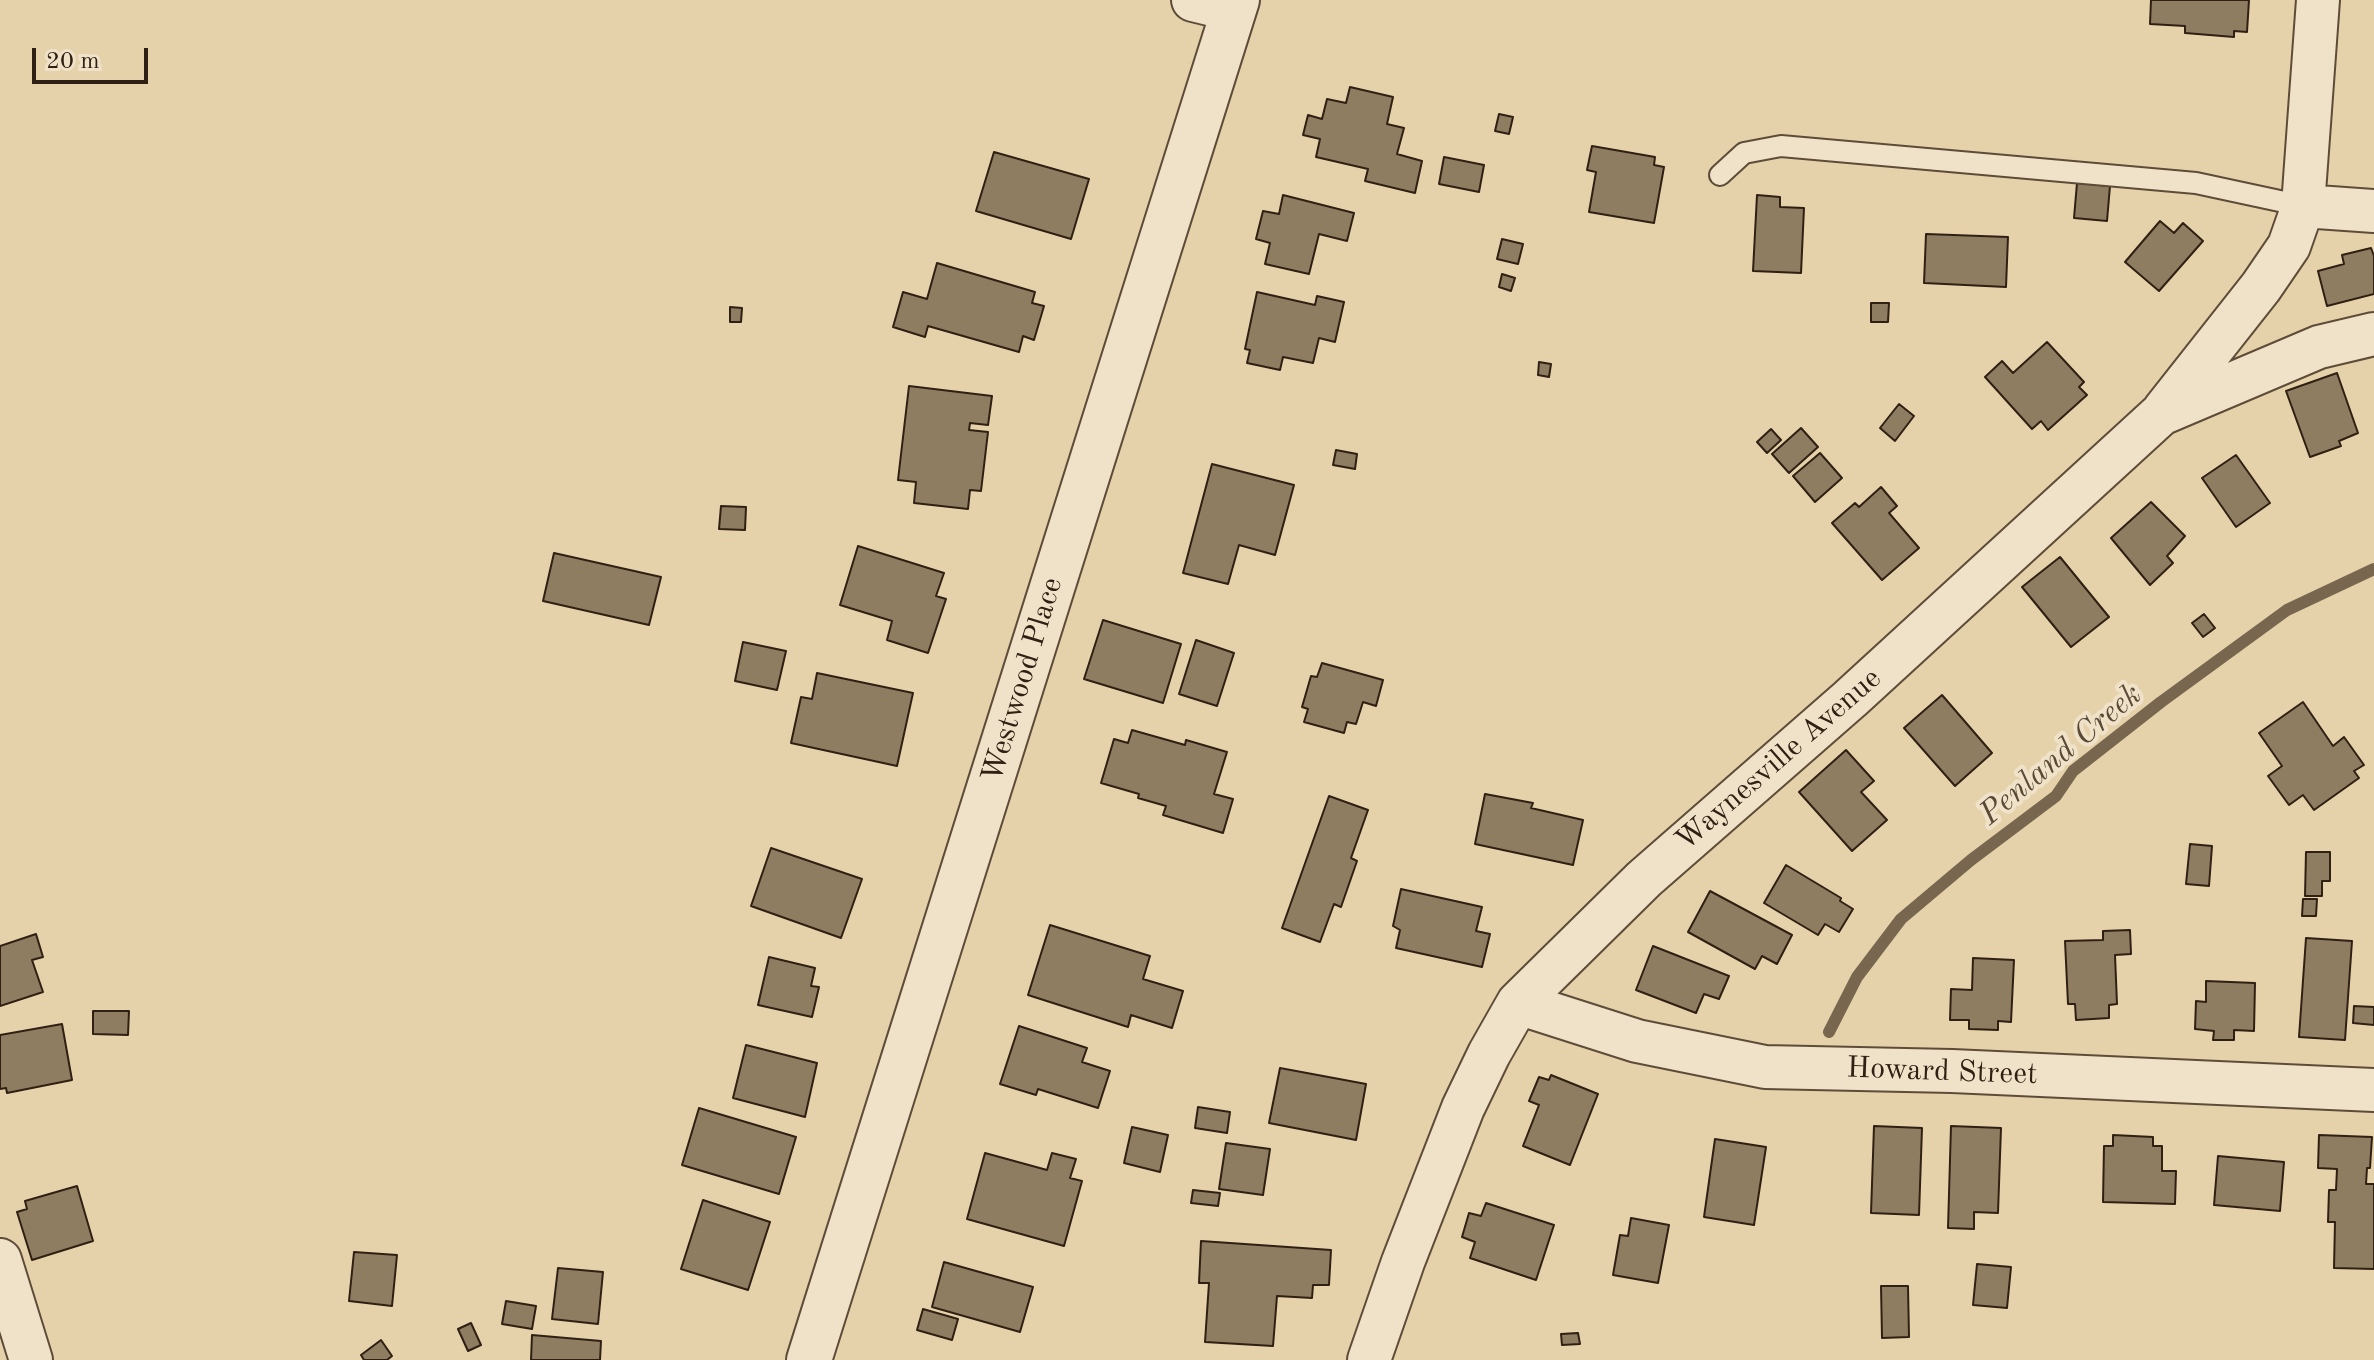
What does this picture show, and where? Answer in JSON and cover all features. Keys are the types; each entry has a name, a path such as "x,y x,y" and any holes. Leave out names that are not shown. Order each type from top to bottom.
{"street":[{"path":"2161,414 2261,287 2289,246 2303,206 2318,0"},
{"name":"Westwood Place","path":"809,1360 1221,3"},
{"path":"2303,206 2374,211"},
{"name":"Waynesville Avenue","path":"1369,1360 1463,1108 1518,1003 1644,879 1850,699 2161,414 2319,347 2374,334"},
{"name":"Howard Street","path":"1518,1003 1637,1041 1765,1067 1952,1071 2374,1090"},
{"path":"0,1260 31,1360"}],"lane":[{"path":"1720,175 1744,153 1781,146 2196,183 2303,206"}],"building":[{"path":"2151,0 2249,0 2247,32 2234,31 2234,37 2185,33 2185,26 2150,24"},
{"path":"1350,87 1393,97 1387,124 1404,128 1397,154 1422,161 1415,193 1365,181 1368,169 1316,157 1320,139 1303,135 1308,115 1322,119 1327,99 1346,103"},
{"path":"1499,114 1513,117 1509,134 1495,131"},
{"path":"1592,146 1655,157 1654,165 1664,167 1654,223 1589,212 1596,172 1587,170"},
{"path":"994,152 1089,179 1071,239 976,211"},
{"path":"1444,157 1484,165 1479,192 1439,184"},
{"path":"2077,183 2110,186 2107,221 2074,218"},
{"path":"1283,195 1354,213 1347,241 1319,234 1309,274 1265,264 1270,243 1256,239 1263,211 1279,214"},
{"path":"1757,195 1780,197 1780,207 1804,208 1801,273 1753,271"},
{"path":"2160,221 2174,233 2183,223 2203,241 2159,291 2125,262"},
{"path":"1926,234 2008,237 2006,287 1924,283"},
{"path":"1502,239 1523,244 1518,264 1497,259"},
{"path":"2371,248 2374,256 2374,294 2327,306 2318,271 2344,264 2342,255"},
{"path":"937,263 1035,292 1032,303 1044,306 1034,340 1023,336 1019,352 928,326 925,337 893,327 903,292 927,299"},
{"path":"1502,274 1515,278 1511,291 1499,287"},
{"path":"1257,292 1315,305 1317,296 1344,302 1335,342 1319,338 1313,363 1283,357 1280,370 1247,363 1250,350 1245,349"},
{"path":"1871,303 1889,303 1888,322 1871,322"},
{"path":"730,307 742,308 741,322 730,322"},
{"path":"2047,342 2084,382 2079,387 2087,395 2048,430 2041,421 2032,429 1985,377 2002,361 2013,373"},
{"path":"1539,362 1551,364 1549,377 1538,375"},
{"path":"2337,373 2358,433 2339,441 2341,446 2310,457 2286,391"},
{"path":"909,386 992,396 988,425 970,423 969,430 988,432 981,491 970,490 968,509 914,503 916,482 898,480"},
{"path":"1899,404 1914,416 1895,441 1880,428"},
{"path":"1801,428 1818,447 1789,473 1772,454"},
{"path":"1771,429 1781,440 1767,453 1757,442"},
{"path":"1336,450 1357,454 1355,469 1333,465"},
{"path":"1820,453 1842,478 1815,502 1793,476"},
{"path":"2236,455 2270,503 2236,527 2202,478"},
{"path":"1212,464 1294,485 1275,555 1239,545 1228,584 1183,573"},
{"path":"1881,487 1897,506 1889,513 1919,548 1882,580 1832,523 1855,503 1859,507"},
{"path":"2151,502 2185,536 2167,556 2173,563 2150,585 2111,538"},
{"path":"721,506 746,507 745,530 719,529"},
{"path":"858,546 944,573 936,596 946,599 928,653 887,640 892,621 840,605"},
{"path":"554,553 661,577 649,625 543,601"},
{"path":"2060,557 2109,617 2071,647 2022,587"},
{"path":"2204,614 2215,628 2203,637 2192,623"},
{"path":"1103,620 1181,644 1163,703 1084,679"},
{"path":"1196,640 1234,653 1217,706 1179,694"},
{"path":"743,642 786,651 777,690 735,681"},
{"path":"1322,663 1383,680 1376,706 1363,702 1356,724 1347,722 1344,733 1304,722 1308,709 1302,707 1311,676 1317,677"},
{"path":"817,673 913,693 897,766 791,743 801,697 812,699"},
{"path":"1942,695 1992,753 1955,786 1904,728"},
{"path":"2303,702 2333,746 2344,737 2364,765 2354,771 2359,778 2314,810 2303,795 2289,805 2268,776 2282,766 2259,733"},
{"path":"1132,730 1185,745 1186,740 1227,752 1214,794 1233,799 1223,833 1163,815 1166,806 1101,783 1114,739 1128,743"},
{"path":"1846,750 1874,781 1861,792 1887,820 1852,851 1799,792"},
{"path":"1485,794 1533,803 1531,808 1583,820 1573,865 1475,844"},
{"path":"1329,796 1368,810 1351,858 1357,861 1341,907 1334,904 1320,942 1282,928"},
{"path":"2190,844 2212,846 2209,886 2186,884"},
{"path":"771,848 862,879 841,938 751,906"},
{"path":"2306,852 2330,852 2330,881 2322,881 2322,896 2305,896"},
{"path":"1786,865 1841,898 1840,901 1853,909 1839,932 1825,924 1818,935 1764,903"},
{"path":"1401,889 1482,907 1476,931 1490,934 1482,967 1396,948 1400,930 1393,926"},
{"path":"1710,891 1792,935 1777,964 1762,956 1755,969 1688,932"},
{"path":"2303,899 2317,899 2316,916 2302,916"},
{"path":"1050,925 1150,956 1143,979 1183,991 1172,1028 1131,1015 1128,1027 1028,995"},
{"path":"2130,930 2131,954 2115,955 2117,1004 2109,1005 2109,1018 2076,1020 2075,1004 2068,1004 2065,941 2103,940 2103,931"},
{"path":"36,934 43,957 32,960 43,992 0,1006 0,946"},
{"path":"2306,938 2352,941 2345,1040 2299,1037"},
{"path":"1653,946 1729,976 1719,999 1704,994 1696,1013 1636,990"},
{"path":"769,957 815,968 811,986 819,987 812,1017 758,1005"},
{"path":"1973,958 2014,960 2011,1022 1998,1021 1998,1030 1969,1029 1969,1020 1950,1020 1951,989 1972,990"},
{"path":"2206,981 2255,983 2254,1031 2234,1030 2234,1040 2213,1040 2214,1031 2195,1029 2196,1001 2206,1002"},
{"path":"2354,1006 2374,1007 2374,1025 2353,1023"},
{"path":"93,1011 129,1011 128,1035 93,1034"},
{"path":"62,1024 72,1080 7,1093 6,1088 0,1089 0,1035"},
{"path":"1019,1026 1087,1048 1082,1062 1110,1071 1098,1108 1038,1089 1036,1095 1000,1084"},
{"path":"746,1045 817,1063 805,1117 733,1098"},
{"path":"1280,1068 1366,1084 1356,1140 1269,1123"},
{"path":"1551,1075 1598,1094 1570,1165 1523,1146 1539,1105 1529,1101 1539,1077 1549,1080"},
{"path":"1198,1107 1230,1112 1227,1133 1195,1128"},
{"path":"699,1108 796,1137 779,1194 682,1165"},
{"path":"1874,1126 1922,1128 1919,1215 1871,1213"},
{"path":"1951,1126 2001,1128 1998,1213 1974,1212 1974,1229 1948,1228"},
{"path":"1132,1127 1168,1135 1160,1172 1124,1163"},
{"path":"2113,1135 2153,1137 2153,1146 2162,1146 2162,1171 2176,1171 2175,1204 2103,1202 2104,1146 2113,1146"},
{"path":"2319,1135 2372,1137 2366,1184 2374,1184 2374,1269 2334,1268 2335,1222 2328,1222 2329,1190 2336,1190 2337,1169 2318,1168"},
{"path":"1715,1139 1766,1147 1754,1225 1704,1217"},
{"path":"1226,1143 1270,1149 1263,1195 1219,1189"},
{"path":"985,1153 1047,1170 1052,1153 1076,1159 1070,1178 1082,1181 1064,1246 967,1219"},
{"path":"2218,1156 2284,1162 2280,1211 2214,1205"},
{"path":"77,1186 93,1241 32,1260 17,1212 27,1209 25,1201"},
{"path":"1193,1190 1220,1193 1218,1206 1191,1203"},
{"path":"703,1200 770,1222 748,1290 681,1269"},
{"path":"1486,1203 1554,1225 1536,1280 1470,1258 1475,1242 1462,1237 1469,1213 1481,1216"},
{"path":"1631,1218 1669,1225 1658,1283 1613,1275 1620,1235 1628,1236"},
{"path":"1201,1241 1331,1250 1329,1285 1313,1285 1312,1298 1277,1296 1273,1346 1205,1342 1209,1283 1199,1283"},
{"path":"354,1252 397,1255 392,1306 349,1301"},
{"path":"944,1262 1033,1287 1020,1332 932,1307"},
{"path":"1977,1264 2011,1267 2007,1308 1973,1305"},
{"path":"558,1268 603,1272 598,1324 552,1319"},
{"path":"1881,1286 1908,1286 1909,1337 1882,1338"},
{"path":"506,1301 536,1306 532,1329 502,1324"},
{"path":"923,1309 958,1319 952,1340 917,1330"},
{"path":"471,1323 481,1345 468,1351 458,1329"},
{"path":"1578,1333 1580,1344 1562,1345 1561,1334"},
{"path":"532,1335 601,1341 600,1360 531,1360"},
{"path":"381,1340 392,1356 387,1360 364,1360 361,1355"}],"waterway":[{"name":"Penland Creek","path":"1829,1032 1857,977 1901,919 1971,860 2056,796 2073,771 2287,610 2374,569"}]}
